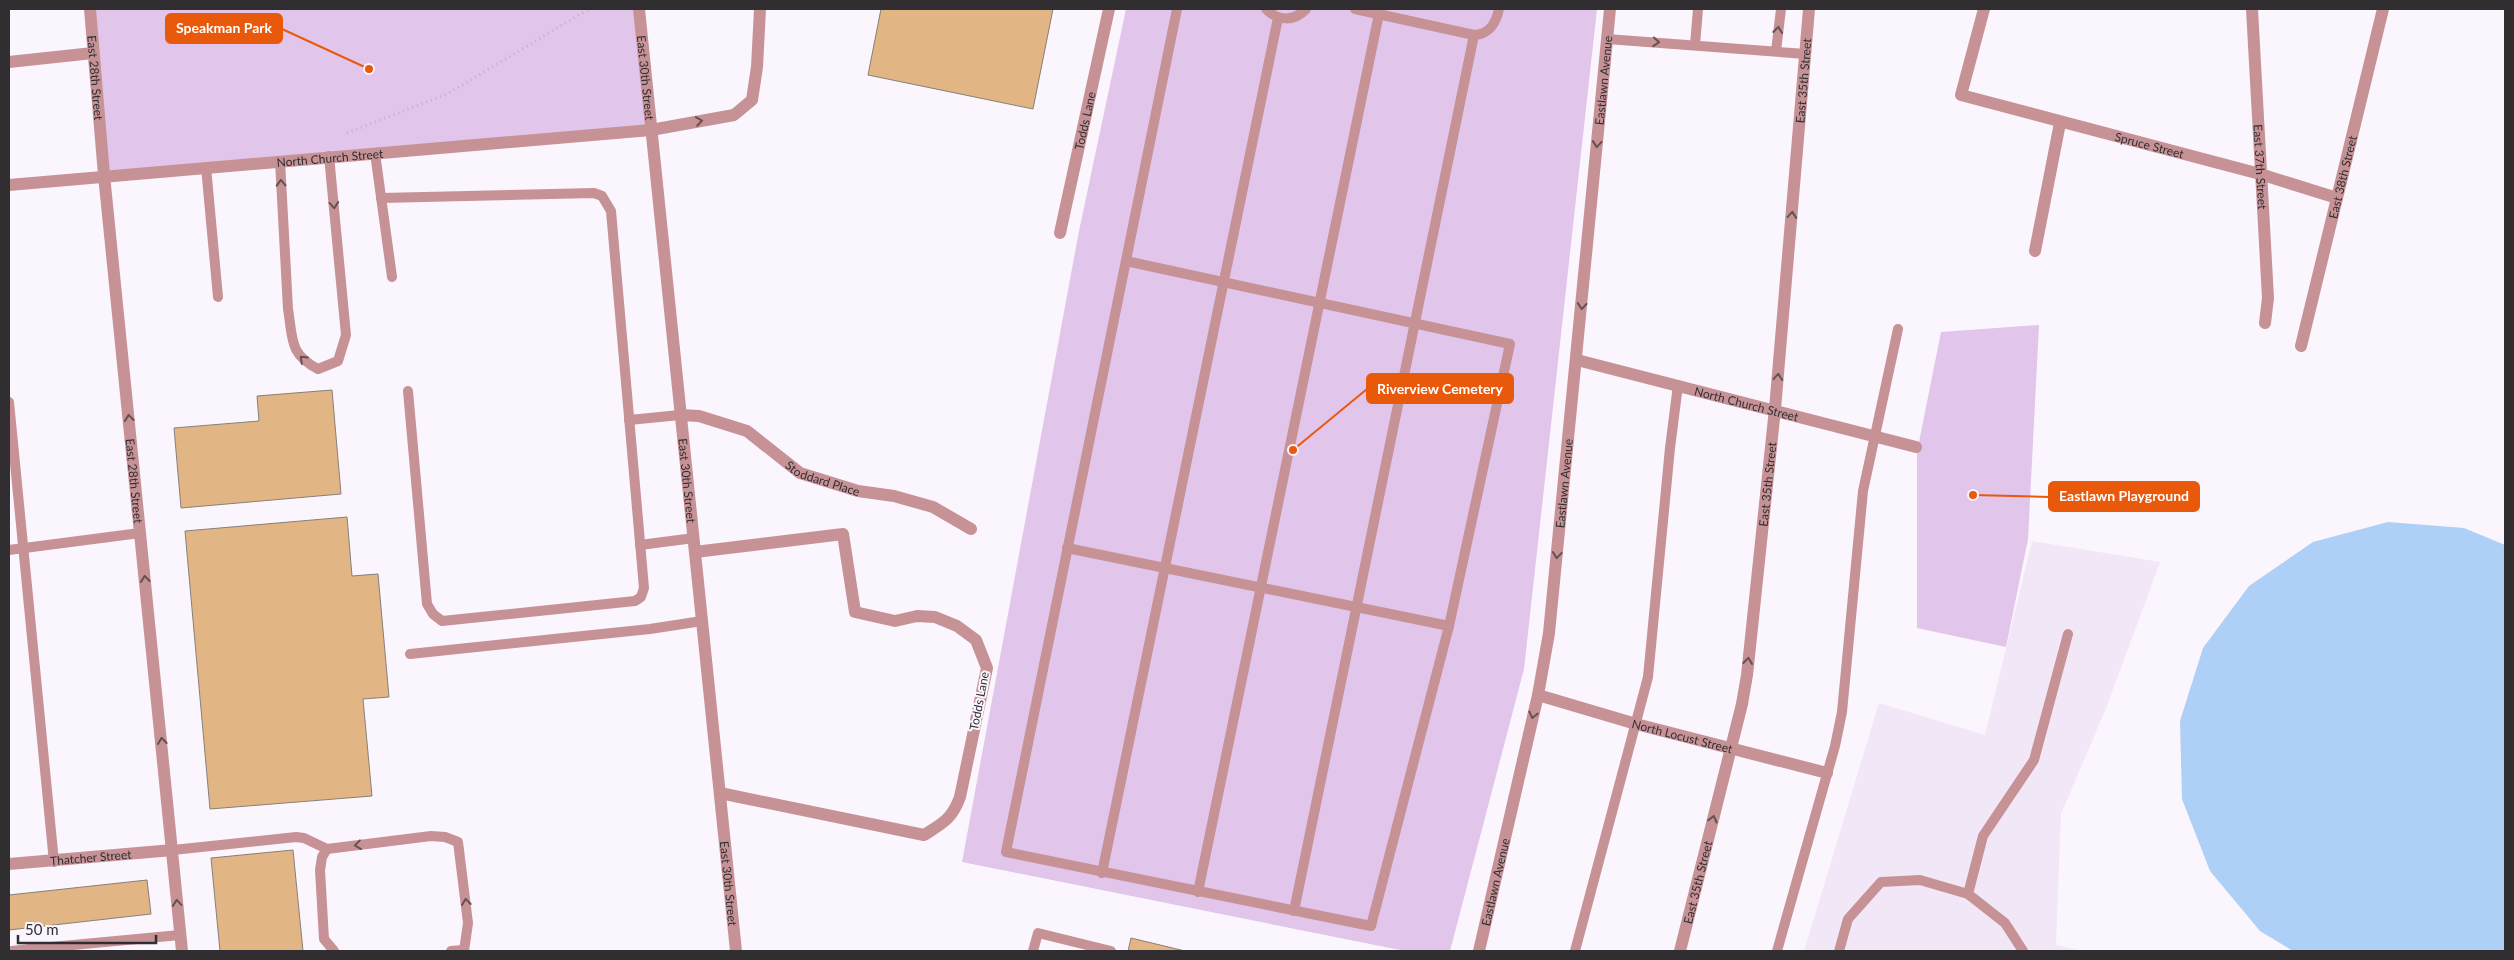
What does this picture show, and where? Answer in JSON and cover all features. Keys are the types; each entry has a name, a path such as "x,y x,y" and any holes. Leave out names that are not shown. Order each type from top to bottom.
{"street":[{"name":"East 28th Street","path":"90,9 104,175 182,951"},
{"name":"East 30th Street","path":"639,9 736,951"},
{"name":"North Church Street","path":"9,185 104,175 651,130 734,115 752,100 757,67 760,9"},
{"name":"Todds Lane","path":"1060,233 1109,9"},
{"name":"Eastlawn Avenue","path":"1479,951 1538,695 1549,633 1610,9"},
{"name":"East 35th Street","path":"1680,951 1742,704 1747,676 1775,409 1810,9"},
{"name":"Spruce Street","path":"1984,9 1960,95 2060,123 2260,174 2337,198"},
{"name":"East 37th Street","path":"2252,9 2268,298 2265,324"},
{"name":"East 38th Street","path":"2301,346 2383,9"},
{"path":"9,62 93,53"},
{"path":"2035,251 2060,123"},
{"name":"North Church Street","path":"1577,360 1916,446"},
{"name":"Stoddard Place","path":"680,415 699,416 747,431 800,473 858,491 894,496 933,507 971,529"},
{"name":"Todds Lane","path":"695,552 842,534 856,612 895,621 917,616 935,617 957,626 976,640 987,668 960,797 954,812 947,820 924,835 720,793"},
{"name":"North Locust Street","path":"1538,695 1636,724 1827,773"},
{"name":"Thatcher Street","path":"9,864 54,862 173,850"}],"lane":[{"path":"1126,261 1510,344 1449,626 1371,926 1102,873 1006,852 1177,9"},
{"path":"1266,9 1278,18 1295,17 1306,9"},
{"path":"1354,9 1380,12 1474,34 1481,34 1493,26 1499,9"},
{"path":"1695,45 1698,9"},
{"path":"1776,51 1780,9"},
{"path":"1198,892 1380,12"},
{"path":"1102,873 1278,18"},
{"path":"1294,911 1474,34"},
{"path":"1607,39 1806,54"},
{"path":"375,153 392,277"},
{"path":"280,160 288,309 295,350 302,361 318,369 338,361 346,335 329,156"},
{"path":"206,167 218,297"},
{"path":"381,198 594,193 602,196 611,211 644,588 642,597 635,601 442,621 432,614 427,604 408,391"},
{"path":"1777,951 1827,773 1844,697 1863,490 1898,329"},
{"path":"1575,951 1645,692 1678,385"},
{"path":"9,402 54,862"},
{"path":"629,420 680,415"},
{"path":"9,550 140,534"},
{"path":"640,545 694,538"},
{"path":"1068,548 1449,626"},
{"path":"410,654 650,629 702,621"},
{"path":"1968,894 1984,836 2034,760 2068,634"},
{"path":"173,850 296,837 304,838 327,849 431,836 445,837 458,842 468,923 463,951 452,951"},
{"path":"327,849 322,857 320,870 324,939 334,951"},
{"path":"1839,951 1848,919 1881,882 1920,880 1968,894 2005,923 2023,951"},
{"path":"1032,951 1038,933 1111,951"},
{"path":"12,951 180,935"}],"path":[{"path":"347,132 447,94 589,9"}],"shaded area":[{"path":"88,9 639,9 651,130 104,175"},
{"path":"1126,9 1597,9 1524,669 1450,951 1405,951 962,862 1079,231"},
{"path":"2039,325 2028,539 2006,647 1917,628 1917,452 1941,332"},
{"path":"2032,541 2160,562 2107,706 2061,814 2056,945 2081,951 1804,951 1879,703 1985,735"}],"water":[{"path":"2388,522 2464,528 2505,545 2505,951 2293,951 2260,931 2210,871 2182,799 2180,721 2203,648 2249,586 2313,542"}],"building":[{"path":"881,9 1053,9 1033,109 868,75"},
{"path":"332,390 341,494 181,508 174,428 259,421 257,396"},
{"path":"347,517 352,576 378,574 389,697 363,699 372,796 210,809 185,531"},
{"path":"293,850 303,951 220,951 211,858"},
{"path":"147,880 151,914 9,930 9,895"},
{"path":"1131,938 1185,951 1128,951"}],"place":[{"name":"Speakman Park","path":"369,69"},
{"name":"Riverview Cemetery","path":"1293,450"},
{"name":"Eastlawn Playground","path":"1973,495"}]}
